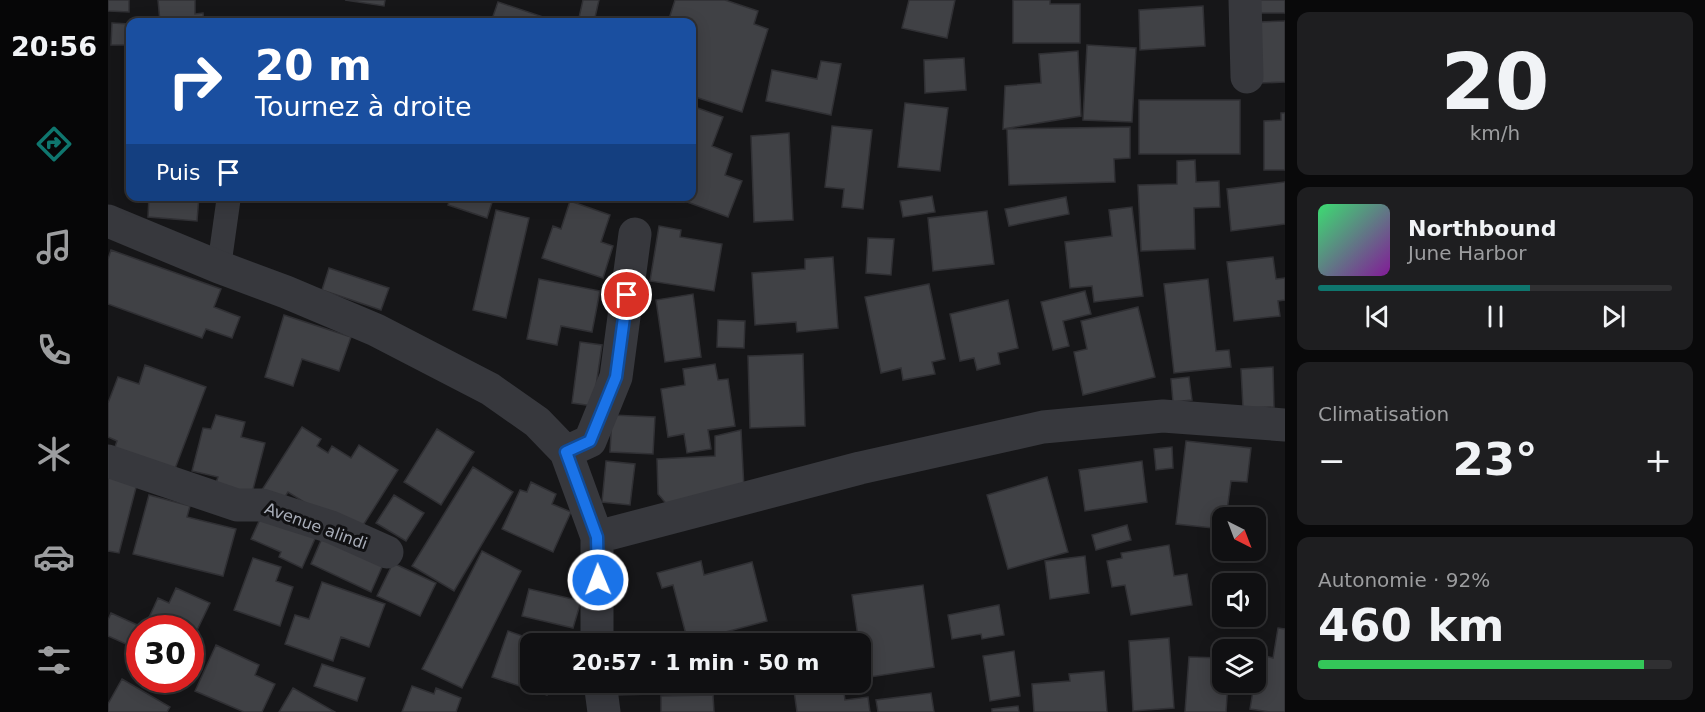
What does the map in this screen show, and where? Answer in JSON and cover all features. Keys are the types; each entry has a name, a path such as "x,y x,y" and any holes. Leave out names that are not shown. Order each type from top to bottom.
{"street":[{"path":"1245,0 1247,77"},
{"path":"108,221 376,330 490,389 537,422 566,452 597,537 597,633"},
{"path":"566,452 590,441 616,377 635,234"},
{"path":"597,537 860,468 1043,428 1163,416 1285,425"},
{"name":"Avenue alindi","path":"108,460 237,505 262,505 290,513 331,527 387,552"},
{"path":"601,693 604,712"}],"lane":[{"path":"219,267 228,201"}],"building":[{"path":"108,0 129,0 129,12 108,11"},
{"path":"158,0 195,0 195,14 203,13 204,18 160,18"},
{"path":"345,0 385,0 384,6"},
{"path":"583,0 599,0 595,18 579,18"},
{"path":"675,0 725,0 758,11 754,24 768,29 742,112 696,97 696,18 669,18"},
{"path":"909,0 955,0 947,38 902,28"},
{"path":"1013,0 1050,0 1050,4 1080,4 1080,43 1013,43"},
{"path":"1256,0 1285,0 1285,13 1256,13"},
{"path":"498,2 546,18 492,18"},
{"path":"1203,6 1205,46 1140,50 1139,10"},
{"path":"1285,21 1285,82 1261,83 1259,22"},
{"path":"112,23 126,24 126,45 111,45"},
{"path":"1087,45 1136,48 1132,122 1083,120"},
{"path":"1078,51 1081,116 1003,129 1005,86 1041,83 1039,54"},
{"path":"964,58 966,90 925,93 924,60"},
{"path":"821,61 841,64 831,115 766,101 772,70 817,79"},
{"path":"1139,100 1240,100 1240,154 1139,154"},
{"path":"905,103 948,108 940,171 898,167"},
{"path":"696,107 723,117 712,146 732,154 725,175 742,181 728,217 685,201 696,201"},
{"path":"1281,113 1285,113 1285,170 1264,170 1264,121 1281,120"},
{"path":"832,126 872,130 863,209 842,207 844,189 825,187"},
{"path":"1130,127 1130,158 1114,159 1115,182 1009,185 1007,129"},
{"path":"789,133 793,220 754,222 751,136"},
{"path":"1195,160 1196,182 1219,181 1220,207 1194,208 1195,249 1141,251 1138,185 1177,184 1177,161"},
{"path":"1285,182 1285,224 1231,231 1227,189"},
{"path":"932,196 935,212 903,217 900,201"},
{"path":"1066,197 1069,214 1009,226 1005,209"},
{"path":"149,201 199,201 197,221 148,217"},
{"path":"449,201 492,201 487,218 448,205"},
{"path":"570,201 610,215 601,242 613,246 603,278 542,258 553,226 561,229"},
{"path":"1132,207 1143,296 1094,302 1092,286 1070,288 1065,242 1112,236 1109,210"},
{"path":"496,210 529,218 506,318 473,310"},
{"path":"987,211 994,264 933,271 928,218"},
{"path":"659,226 681,230 680,237 722,244 714,291 650,281"},
{"path":"868,238 894,239 891,275 866,273"},
{"path":"111,250 221,289 214,307 240,317 232,338 206,329 202,338 108,304 108,259"},
{"path":"833,257 838,328 797,332 796,322 755,325 752,273 805,269 805,259"},
{"path":"1273,257 1276,279 1285,278 1285,300 1278,301 1280,316 1234,321 1227,262"},
{"path":"329,268 389,288 381,310 322,290"},
{"path":"539,279 600,291 592,332 561,326 557,345 527,339"},
{"path":"1208,279 1216,351 1229,350 1231,367 1174,373 1164,284"},
{"path":"929,284 945,359 932,362 935,374 903,380 901,368 881,373 865,297"},
{"path":"1085,291 1091,314 1063,321 1069,346 1053,350 1041,302"},
{"path":"693,294 701,357 665,362 656,300"},
{"path":"1008,300 1018,348 998,353 1000,364 977,370 974,358 960,361 950,314"},
{"path":"1138,307 1155,377 1083,395 1074,352 1087,349 1081,321"},
{"path":"284,315 351,337 339,371 302,359 293,386 265,377"},
{"path":"718,320 745,321 744,348 717,347"},
{"path":"580,342 602,345 593,406 572,403"},
{"path":"803,354 805,426 750,428 748,356"},
{"path":"715,364 718,380 728,379 735,426 708,430 711,449 687,453 684,434 668,437 661,389 685,385 683,369"},
{"path":"145,365 206,387 173,474 113,453 117,441 108,437 108,403 118,377 139,384"},
{"path":"1273,367 1274,407 1243,408 1241,369"},
{"path":"1189,377 1192,400 1173,402 1171,379"},
{"path":"216,415 245,422 241,437 265,443 251,497 214,488 218,477 192,471 203,428 211,429"},
{"path":"612,415 655,417 653,454 610,452"},
{"path":"302,427 321,439 317,446 328,453 332,446 351,458 359,445 398,470 357,535 288,492 279,506 260,493"},
{"path":"437,429 474,452 441,505 404,482"},
{"path":"741,430 744,489 669,507 658,494 657,459 715,456 715,436"},
{"path":"1186,441 1251,448 1247,482 1231,481 1227,507 1212,507 1212,528 1176,524"},
{"path":"1172,447 1173,468 1156,470 1154,449"},
{"path":"606,461 635,464 630,505 602,502"},
{"path":"1142,461 1147,502 1085,511 1079,470"},
{"path":"473,467 513,492 454,591 412,566"},
{"path":"108,468 139,476 119,553 108,551"},
{"path":"1047,477 1068,552 1008,569 987,495"},
{"path":"531,482 556,494 552,504 571,512 553,552 502,529 520,490 527,492"},
{"path":"149,495 190,506 187,517 236,529 223,576 133,554"},
{"path":"394,495 424,513 406,541 376,523"},
{"path":"265,508 318,532 302,568 279,557 281,552 251,539"},
{"path":"1127,525 1131,540 1096,550 1092,535"},
{"path":"325,531 386,558 371,592 311,564"},
{"path":"1169,545 1174,576 1187,574 1192,605 1131,615 1125,585 1112,587 1107,561 1122,558 1121,553"},
{"path":"482,551 521,571 462,688 422,669"},
{"path":"1085,556 1089,593 1050,599 1045,561"},
{"path":"253,558 281,567 276,581 293,587 280,626 234,610"},
{"path":"701,561 704,575 752,562 767,621 722,633 686,633 673,585 662,588 657,573"},
{"path":"393,563 436,583 420,616 377,596"},
{"path":"322,582 385,604 369,647 341,637 333,661 285,644 295,615 309,619"},
{"path":"923,585 934,667 871,677 871,633 857,633 852,595"},
{"path":"176,588 210,603 204,616 150,615 158,598 169,603"},
{"path":"529,589 581,601 573,628 522,616"},
{"path":"999,605 1004,635 982,639 981,634 952,639 948,615"},
{"path":"111,613 126,620 126,644 108,636 108,620"},
{"path":"1278,628 1285,629 1285,712 1250,709 1253,693 1266,693 1266,656 1273,658"},
{"path":"508,631 520,635 520,686 492,677"},
{"path":"1169,638 1174,708 1133,711 1129,641"},
{"path":"216,645 259,665 255,675 275,684 262,712 244,712 200,693 204,693 204,671"},
{"path":"1014,651 1020,696 990,701 983,656"},
{"path":"1189,657 1212,658 1212,693 1227,693 1226,712 1185,712"},
{"path":"322,664 365,678 357,701 314,686"},
{"path":"1104,671 1107,712 1034,712 1032,684 1070,681 1069,674"},
{"path":"122,679 126,681 126,693 146,693 170,707 167,712 108,712 108,704"},
{"path":"412,686 434,694 436,688 461,698 456,712 402,712"},
{"path":"293,688 335,712 279,712"},
{"path":"615,693 652,693 652,694 615,695"},
{"path":"794,693 844,693 845,700 868,697 870,712 797,712"},
{"path":"931,693 934,712 878,712 876,700"},
{"path":"713,695 714,712 661,712 661,696"},
{"path":"1018,706 1019,712 992,712 992,709"}],"route":[{"path":"598,580 597,537 566,452 590,441 616,377 627,295"}]}
